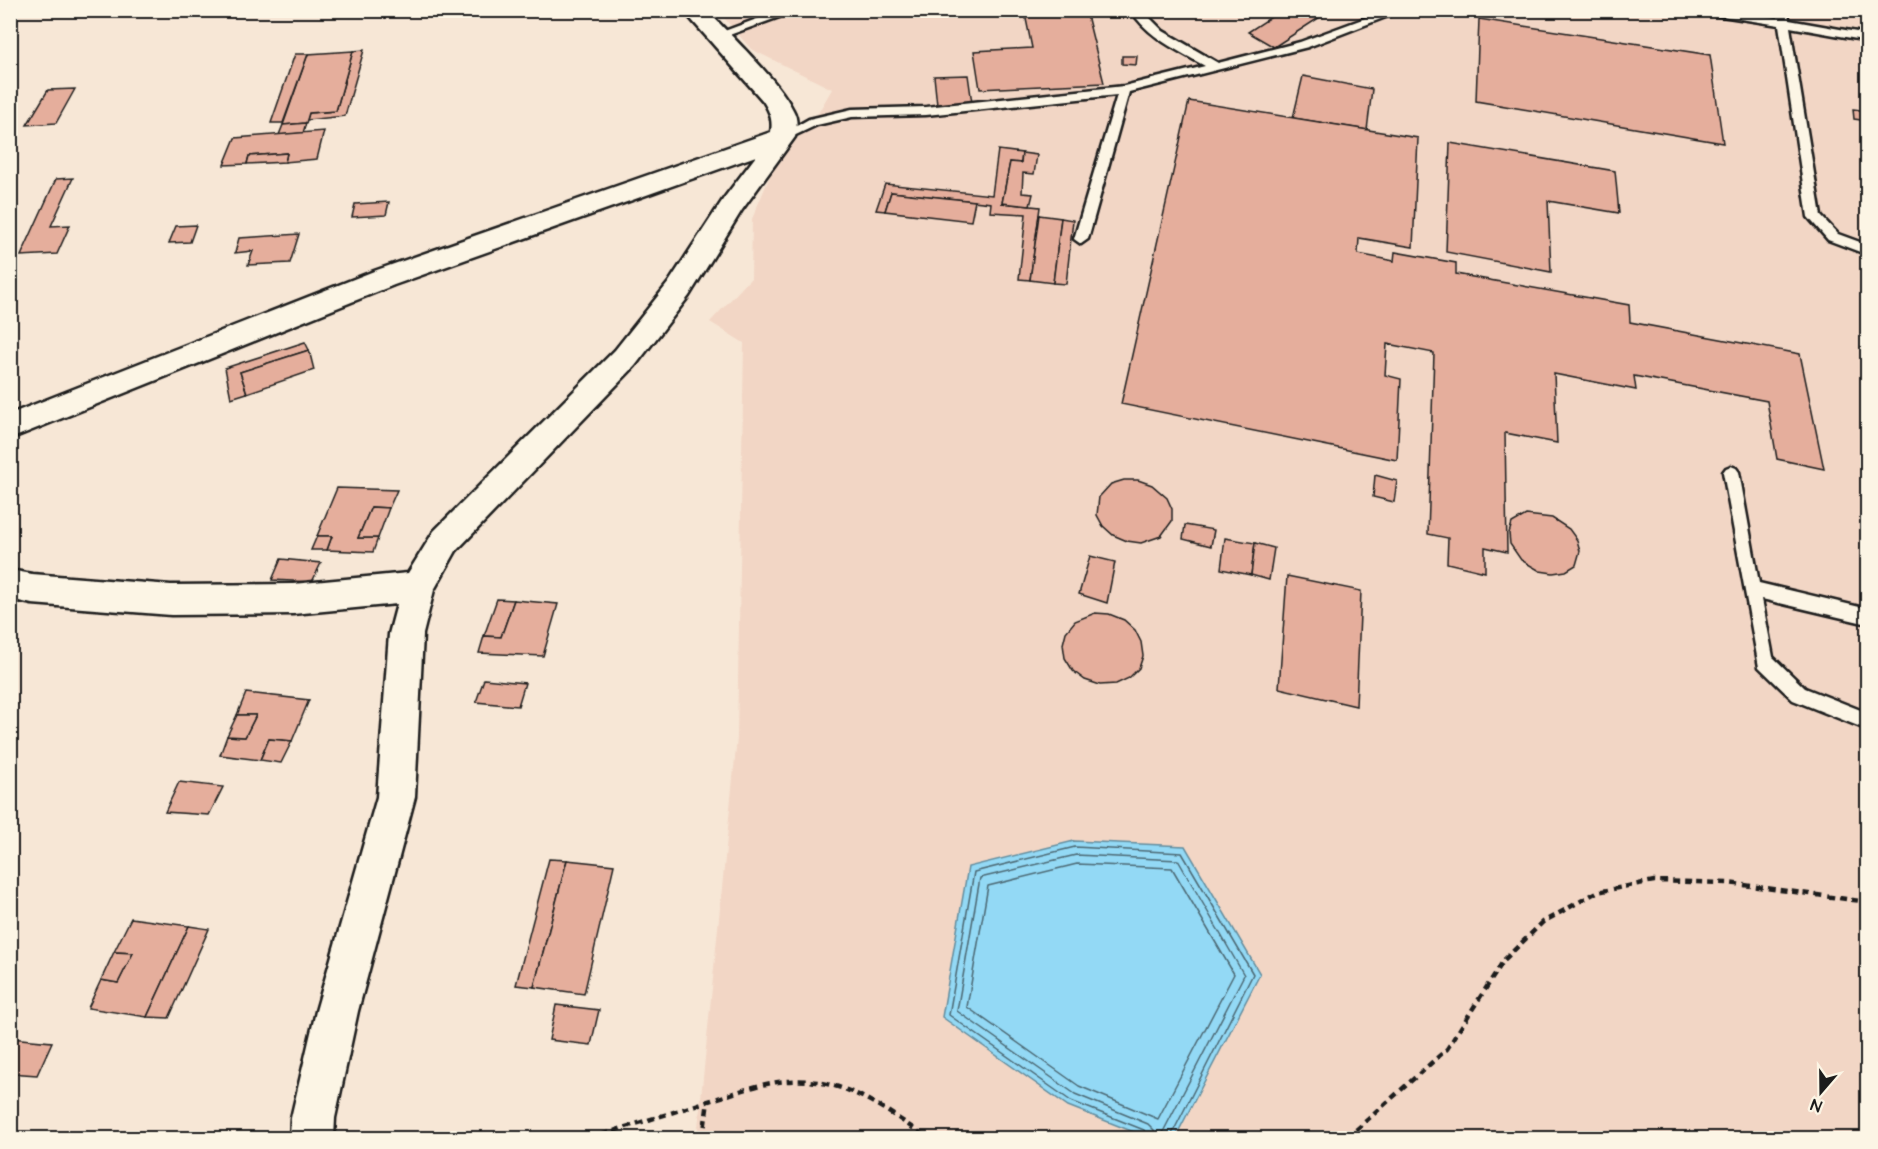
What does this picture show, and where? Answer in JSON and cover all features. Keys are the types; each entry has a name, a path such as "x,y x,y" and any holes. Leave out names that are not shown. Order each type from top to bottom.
{"street":[{"path":"312,1138 313,1118 337,1011 396,797 406,634 418,587 445,542 625,358 679,289 733,204 783,137 785,123 782,111 772,96 694,10"},
{"path":"10,427 384,278 783,137"},
{"path":"10,584 32,589 171,600 293,599 418,587"}],"lane":[{"path":"717,36 794,10"},
{"path":"1136,10 1137,15 1159,34 1216,67"},
{"path":"783,137 813,122 852,113 926,111 1124,90 1304,45 1399,10"},
{"path":"1702,10 1783,16 1868,38"},
{"path":"1783,16 1815,216 1833,237 1868,250"},
{"path":"1081,239 1124,90"},
{"path":"1731,472 1765,661 1799,694 1868,722"},
{"path":"1753,589 1868,617"}],"path":[{"path":"1347,1138 1447,1049 1504,960 1512,952 1544,922 1598,892 1654,881 1718,883 1808,892 1868,902"},
{"path":"591,1138 701,1105 708,1100 776,1081 811,1079 850,1089 927,1138"},
{"path":"703,1138 708,1100"}],"shaded area":[{"path":"718,11 1867,11 1867,1138 697,1138 737,738 744,343 710,322 751,278 752,219 778,157 813,122 832,89 751,49"}],"water":[{"path":"1074,841 1185,846 1260,974 1175,1138 1149,1138 1068,1106 942,1017 968,867"}],"building":[{"path":"1282,10 1331,10 1274,47 1248,32"},
{"path":"1086,11 1104,83 980,89 974,51 1032,48 1025,14"},
{"path":"1479,19 1710,55 1723,143 1476,101"},
{"path":"364,50 345,116 307,120 309,113 336,111 353,51"},
{"path":"353,51 336,111 309,113 306,123 283,125 308,54"},
{"path":"295,54 308,54 283,123 271,123"},
{"path":"1122,56 1137,56 1136,65 1122,64"},
{"path":"968,75 972,103 937,105 934,76"},
{"path":"1303,76 1372,89 1367,130 1293,118"},
{"path":"75,89 56,123 27,125 48,90"},
{"path":"1189,101 1418,138 1413,247 1359,238 1358,254 1394,261 1395,252 1456,263 1456,274 1629,305 1630,322 1800,354 1824,469 1777,459 1767,401 1634,376 1636,390 1554,374 1557,443 1505,433 1507,552 1485,547 1485,572 1447,563 1448,538 1428,534 1434,353 1387,344 1385,375 1401,379 1397,460 1121,404"},
{"path":"1853,109 1868,111 1868,121 1854,119"},
{"path":"306,123 303,133 279,135 283,125"},
{"path":"324,131 317,159 285,162 287,153 249,156 247,164 224,165 235,138"},
{"path":"1450,143 1615,171 1619,213 1548,201 1551,272 1446,252"},
{"path":"998,150 1022,153 1021,163 1010,162 1002,203 1040,207 1030,280 1019,279 1026,214 990,212 991,203 891,192 885,211 876,210 885,184 992,195"},
{"path":"287,153 285,162 247,164 249,156"},
{"path":"1022,153 1037,155 1034,174 1023,173 1022,193 1033,194 1030,206 1002,203 1010,162 1021,163"},
{"path":"73,178 51,226 70,225 57,254 21,256 56,179"},
{"path":"891,192 975,201 971,221 885,211"},
{"path":"389,202 386,215 352,217 355,204"},
{"path":"1039,215 1061,218 1053,283 1030,280"},
{"path":"1061,218 1073,220 1066,284 1053,283"},
{"path":"196,225 190,242 169,243 176,226"},
{"path":"299,234 290,263 248,265 253,251 235,253 239,238"},
{"path":"305,342 309,350 240,372 247,393 231,398 225,368"},
{"path":"309,350 314,370 247,393 240,372"},
{"path":"1375,475 1397,481 1394,502 1373,497"},
{"path":"1124,480 1138,480 1152,485 1167,498 1172,509 1172,521 1161,536 1141,543 1127,541 1113,535 1103,526 1097,515 1099,497 1111,484"},
{"path":"337,488 397,490 389,508 371,507 358,538 378,538 373,552 327,550 332,536 317,536"},
{"path":"371,507 389,508 378,538 358,538"},
{"path":"1526,515 1552,518 1569,529 1577,540 1580,551 1576,565 1566,571 1553,573 1540,571 1521,560 1510,544 1509,533 1512,523"},
{"path":"1185,525 1214,530 1211,546 1183,539"},
{"path":"317,536 332,536 327,550 311,550"},
{"path":"1225,538 1255,543 1251,575 1221,569"},
{"path":"1255,543 1274,548 1269,580 1251,575"},
{"path":"1090,556 1115,562 1107,603 1079,594"},
{"path":"281,559 321,563 312,582 272,580"},
{"path":"1287,576 1361,591 1356,706 1279,688"},
{"path":"497,599 514,600 501,637 484,636"},
{"path":"514,600 558,604 543,656 479,653 484,636 501,637"},
{"path":"1095,613 1109,614 1124,620 1135,630 1141,642 1143,656 1139,668 1129,678 1116,684 1100,685 1085,680 1073,671 1065,658 1063,644 1066,632 1075,621"},
{"path":"484,679 525,683 518,706 476,702"},
{"path":"246,693 309,700 292,741 269,739 260,760 220,755 227,736 245,737 256,715 237,715"},
{"path":"237,715 256,715 245,737 227,736"},
{"path":"269,739 292,741 281,763 260,760"},
{"path":"179,782 223,787 209,815 165,812"},
{"path":"549,859 567,860 534,987 516,985"},
{"path":"567,860 614,865 584,994 534,987"},
{"path":"131,918 189,926 147,1017 88,1008 101,980 118,983 133,953 114,952"},
{"path":"189,926 209,929 169,1018 147,1017"},
{"path":"114,952 133,953 118,983 101,980"},
{"path":"556,1005 599,1010 591,1045 549,1040"},
{"path":"10,1038 52,1042 37,1075 10,1073"}]}
